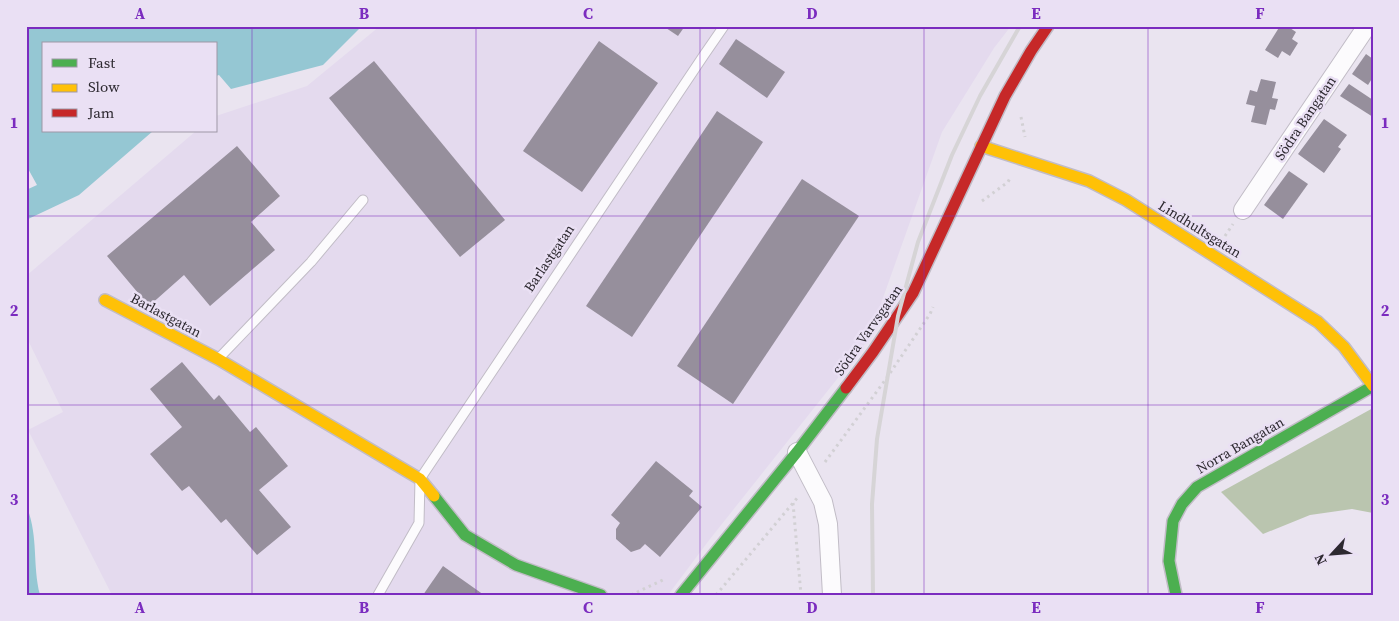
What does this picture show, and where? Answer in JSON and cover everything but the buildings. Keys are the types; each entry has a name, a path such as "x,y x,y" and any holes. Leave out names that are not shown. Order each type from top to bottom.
{"street":[{"name":"Södra Varvsgatan","path":"682,595 797,452 873,352 913,293 1005,96 1048,26"},
{"name":"Södra Bangatan","path":"1243,210 1368,26"},
{"name":"Lindhultsgatan","path":"981,146 1088,181 1126,200 1318,322 1344,347 1373,386"},
{"name":"Barlastgatan","path":"105,300 218,359 420,478 465,535 516,564 601,595"},
{"name":"Norra Bangatan","path":"1176,595 1169,561 1174,521 1182,504 1197,487 1373,386"},
{"path":"797,452 822,502 828,524 832,595"}],"lane":[{"name":"Barlastgatan","path":"420,478 724,26"},
{"path":"218,359 311,262 363,200"},
{"path":"378,595 419,523 420,478"}],"path":[{"path":"793,502 801,595"}],"shaded area":[{"path":"380,26 1011,26 994,48 942,132 868,340 710,539 668,595 112,595 28,430 63,412 26,336 26,276 195,132 218,132 218,115 307,86"}],"green space":[{"path":"1373,408 1373,513 1352,509 1310,515 1263,534 1221,492"}],"water":[{"path":"26,26 362,26 323,65 231,89 218,75 218,42 42,42 42,132 152,132 79,195 26,220 26,190 37,185 26,165"},
{"path":"26,505 33,528 36,572 40,595 26,595"}],"railway":[{"path":"873,595 872,504 877,439 898,316 918,242 952,155 980,96 1020,26"}],"traffic: fast":[{"path":"1176,595 1169,561 1173,521 1182,504 1197,487 1373,386"},
{"path":"681,595 797,452 846,388"},
{"path":"434,496 465,535 516,565 601,595"}],"traffic: slow":[{"path":"981,146 1089,181 1126,200 1318,322 1344,347 1373,386"},
{"path":"105,300 218,359 420,479 434,496"}],"traffic: jam":[{"path":"846,388 913,293 1005,96 1048,26"}]}
